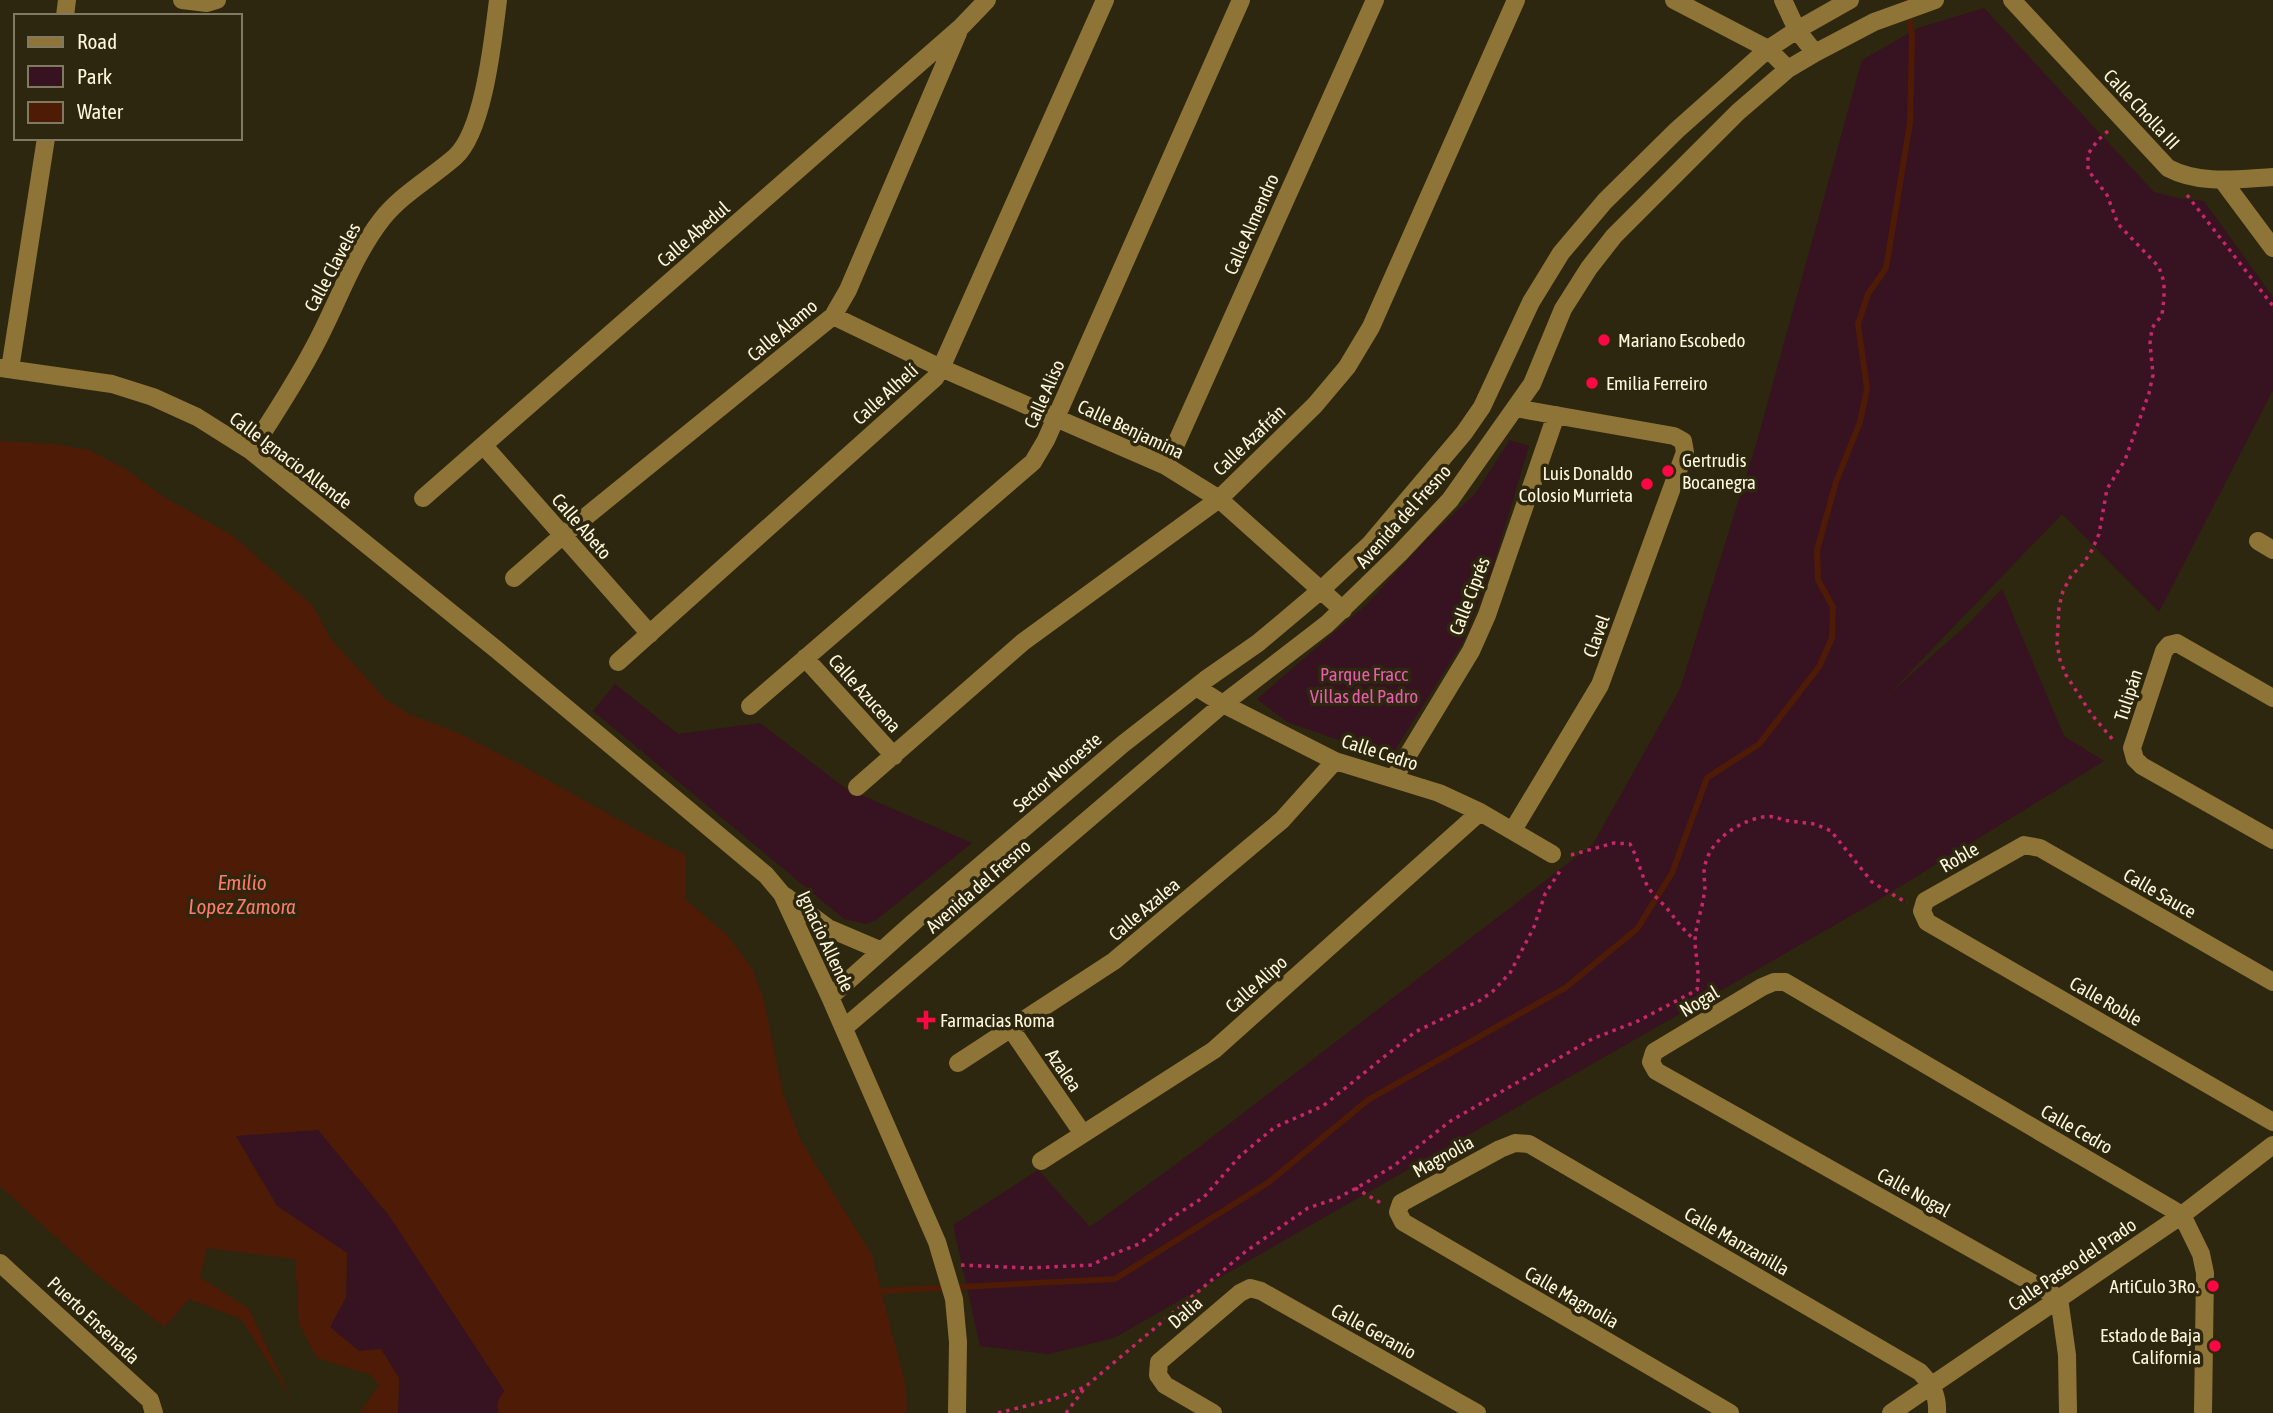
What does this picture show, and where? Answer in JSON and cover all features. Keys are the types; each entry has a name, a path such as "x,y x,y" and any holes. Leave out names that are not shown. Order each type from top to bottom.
{"street":[{"path":"182,0 207,3 217,0"},
{"name":"Calle Claveles","path":"251,451 313,350 346,277 382,219 419,184 457,155 476,121 487,76 498,0"},
{"name":"Calle Abedul","path":"423,498 961,27 987,0"},
{"name":"Calle Alhelí","path":"618,662 935,378 1105,0"},
{"name":"Calle Aliso","path":"750,706 1033,462 1056,418 1241,0"},
{"name":"Calle Almendro","path":"1166,466 1375,0"},
{"name":"Calle Azafrán","path":"857,787 1023,642 1219,499 1315,405 1347,367 1371,327 1516,0"},
{"path":"1674,0 1768,49 1788,69"},
{"path":"1783,0 1797,30 1815,53"},
{"name":"Avenida del Fresno","path":"1321,590 1370,544 1464,433 1482,407 1531,302 1561,253 1605,201 1668,139 1768,49 1850,0"},
{"name":"Avenida del Fresno","path":"844,1028 1223,704 1343,610 1450,500 1532,384 1563,309 1588,268 1614,236 1702,147 1788,69 1885,18 1936,0"},
{"name":"Calle Cholla III","path":"2012,0 2168,167 2179,174 2223,180 2273,177"},
{"name":"Calle Álamo","path":"514,578 833,316 848,290 961,27"},
{"path":"5,369 46,140"},
{"path":"2223,180 2273,248"},
{"name":"Calle Benjamina","path":"833,316 941,368 1166,466 1219,499 1343,610"},
{"name":"Calle Ignacio Allende","path":"5,369 112,384 153,397 197,417 251,451 387,561"},
{"path":"1516,408 1556,415"},
{"name":"Clavel","path":"1513,830 1600,685 1685,452 1683,441 1675,436 1556,415"},
{"name":"Calle Ciprés","path":"1394,778 1471,651 1487,615 1556,415"},
{"name":"Calle Abeto","path":"484,446 650,634"},
{"name":"Ignacio Allende","path":"387,561 766,875 782,894 844,1028 937,1242 954,1299 958,1342 957,1413"},
{"name":"Sector Noroeste","path":"830,997 1123,744 1258,643 1321,590"},
{"name":"Tulipán","path":"2134,754 2164,651 2169,645 2177,643 2273,698"},
{"name":"Calle Azucena","path":"805,658 894,756"},
{"name":"Calle Cedro","path":"1196,687 1223,704 1335,761 1439,793 1480,812 1552,854"},
{"path":"2134,754 2142,766 2273,840"},
{"name":"Calle Azalea","path":"958,1063 1114,961 1283,820 1335,761"},
{"name":"Calle Alipo","path":"1041,1161 1214,1050 1480,812"},
{"name":"Roble","path":"1922,911 1925,901 2024,845"},
{"name":"Calle Sauce","path":"2024,845 2040,848 2273,982"},
{"path":"782,894 828,928 882,951"},
{"name":"Calle Roble","path":"1922,911 1927,922 2273,1122"},
{"name":"Calle Cedro","path":"1774,982 1785,982 2182,1216"},
{"name":"Nogal","path":"1651,1062 1654,1052 1774,982"},
{"name":"Azalea","path":"1011,1029 1083,1134"},
{"name":"Calle Nogal","path":"1651,1062 1656,1071 2059,1298"},
{"name":"Magnolia","path":"1398,1212 1401,1203 1515,1143"},
{"name":"Calle Manzanilla","path":"1515,1143 1530,1143 1920,1372 1933,1386"},
{"name":"Calle Paseo del Prado","path":"1891,1413 2182,1216 2273,1145"},
{"name":"Calle Magnolia","path":"1398,1212 1403,1223 1730,1413"},
{"path":"2182,1216 2201,1254 2205,1273 2203,1413"},
{"name":"Puerto Ensenada","path":"0,1263 150,1400 154,1413"},
{"name":"Dalia","path":"1213,1413 1164,1385 1158,1374 1159,1362 1240,1293 1250,1288"},
{"name":"Calle Geranio","path":"1250,1288 1261,1291 1477,1413"},
{"path":"2059,1298 2067,1355 2068,1413"},
{"path":"1933,1386 1938,1404 1937,1413"}],"path":[{"path":"2122,118 2098,140 2088,154 2088,170 2108,195 2118,224 2159,267 2164,282 2162,315 2152,328 2152,375 2149,393 2125,460 2107,489 2099,534 2092,550 2071,576 2063,591 2059,607 2057,644 2066,675 2092,715 2112,740 2134,754"},
{"path":"2179,174 2175,183 2216,230 2273,306"},
{"path":"1066,1413 1085,1387 1245,1252 1308,1208 1338,1198 1395,1165 1449,1122 1580,1046 1638,1021 1697,990 1700,975 1695,940 1705,890 1706,858 1715,843 1742,824 1758,817 1777,817 1815,824 1830,831 1872,882 1922,911"},
{"path":"1552,854 1568,855 1614,843 1630,844 1639,858 1648,888 1670,912 1678,926 1695,940"},
{"path":"943,1263 1028,1268 1092,1265 1139,1244 1204,1197 1240,1156 1275,1127 1323,1106 1415,1032 1479,1002 1492,992 1510,973 1534,927 1545,894 1560,873 1560,864 1552,854"},
{"path":"1355,1188 1398,1212"},
{"path":"998,1413 1054,1399 1085,1387"}],"green space":[{"path":"1984,8 2154,192 2204,201 2273,297 2273,390 2159,612 2062,514 1887,696 1970,622 2002,589 2064,736 2104,761 1875,902 1114,1338 1049,1354 980,1346 953,1225 1038,1170 1090,1227 1194,1151 1593,844 1680,689 1757,441 1862,60 1918,28"},
{"name":"Parque Fracc Villas del Padro","path":"1510,440 1529,446 1493,566 1463,642 1393,753 1336,739 1287,722 1257,699 1366,605 1427,539 1475,494"},
{"path":"615,684 678,734 760,723 845,788 972,843 876,920 866,924 844,919 593,711"},
{"path":"318,1130 390,1216 519,1413 398,1413 399,1378 330,1327 346,1297 347,1253 277,1206 235,1135"}],"water":[{"name":"Emilio Lopez Zamora","path":"0,441 54,444 89,450 124,468 161,495 233,536 313,606 330,638 385,699 409,714 458,733 523,766 686,855 685,899 727,935 753,970 764,1001 783,1093 801,1141 872,1255 906,1387 907,1413 519,1413 390,1217 318,1130 236,1136 277,1206 347,1253 346,1297 330,1327 359,1351 381,1349 399,1378 398,1413 360,1413 379,1385 371,1375 317,1358 299,1324 295,1259 207,1248 200,1277 249,1309 291,1398 241,1319 189,1299 164,1327 96,1274 0,1186"}],"waterway":[{"path":"880,1291 1115,1279 1269,1182 1368,1100 1565,988 1637,929 1672,873 1707,778 1759,744 1819,667 1832,638 1833,607 1818,580 1817,550 1836,482 1860,422 1867,389 1858,324 1868,294 1886,268 1910,123 1912,36 1906,0"},
{"path":"516,1406 517,1413"}],"place":[{"name":"Mariano Escobedo","path":"1604,340"},
{"name":"Emilia Ferreiro","path":"1592,383"},
{"name":"Gertrudis Bocanegra","path":"1668,471"},
{"name":"Luis Donaldo Colosio Murrieta","path":"1647,484"},
{"name":"Farmacias Roma","path":"926,1020"},
{"name":"ArtiCulo 3Ro.","path":"2213,1286"},
{"name":"Estado de Baja California","path":"2215,1346"}]}
